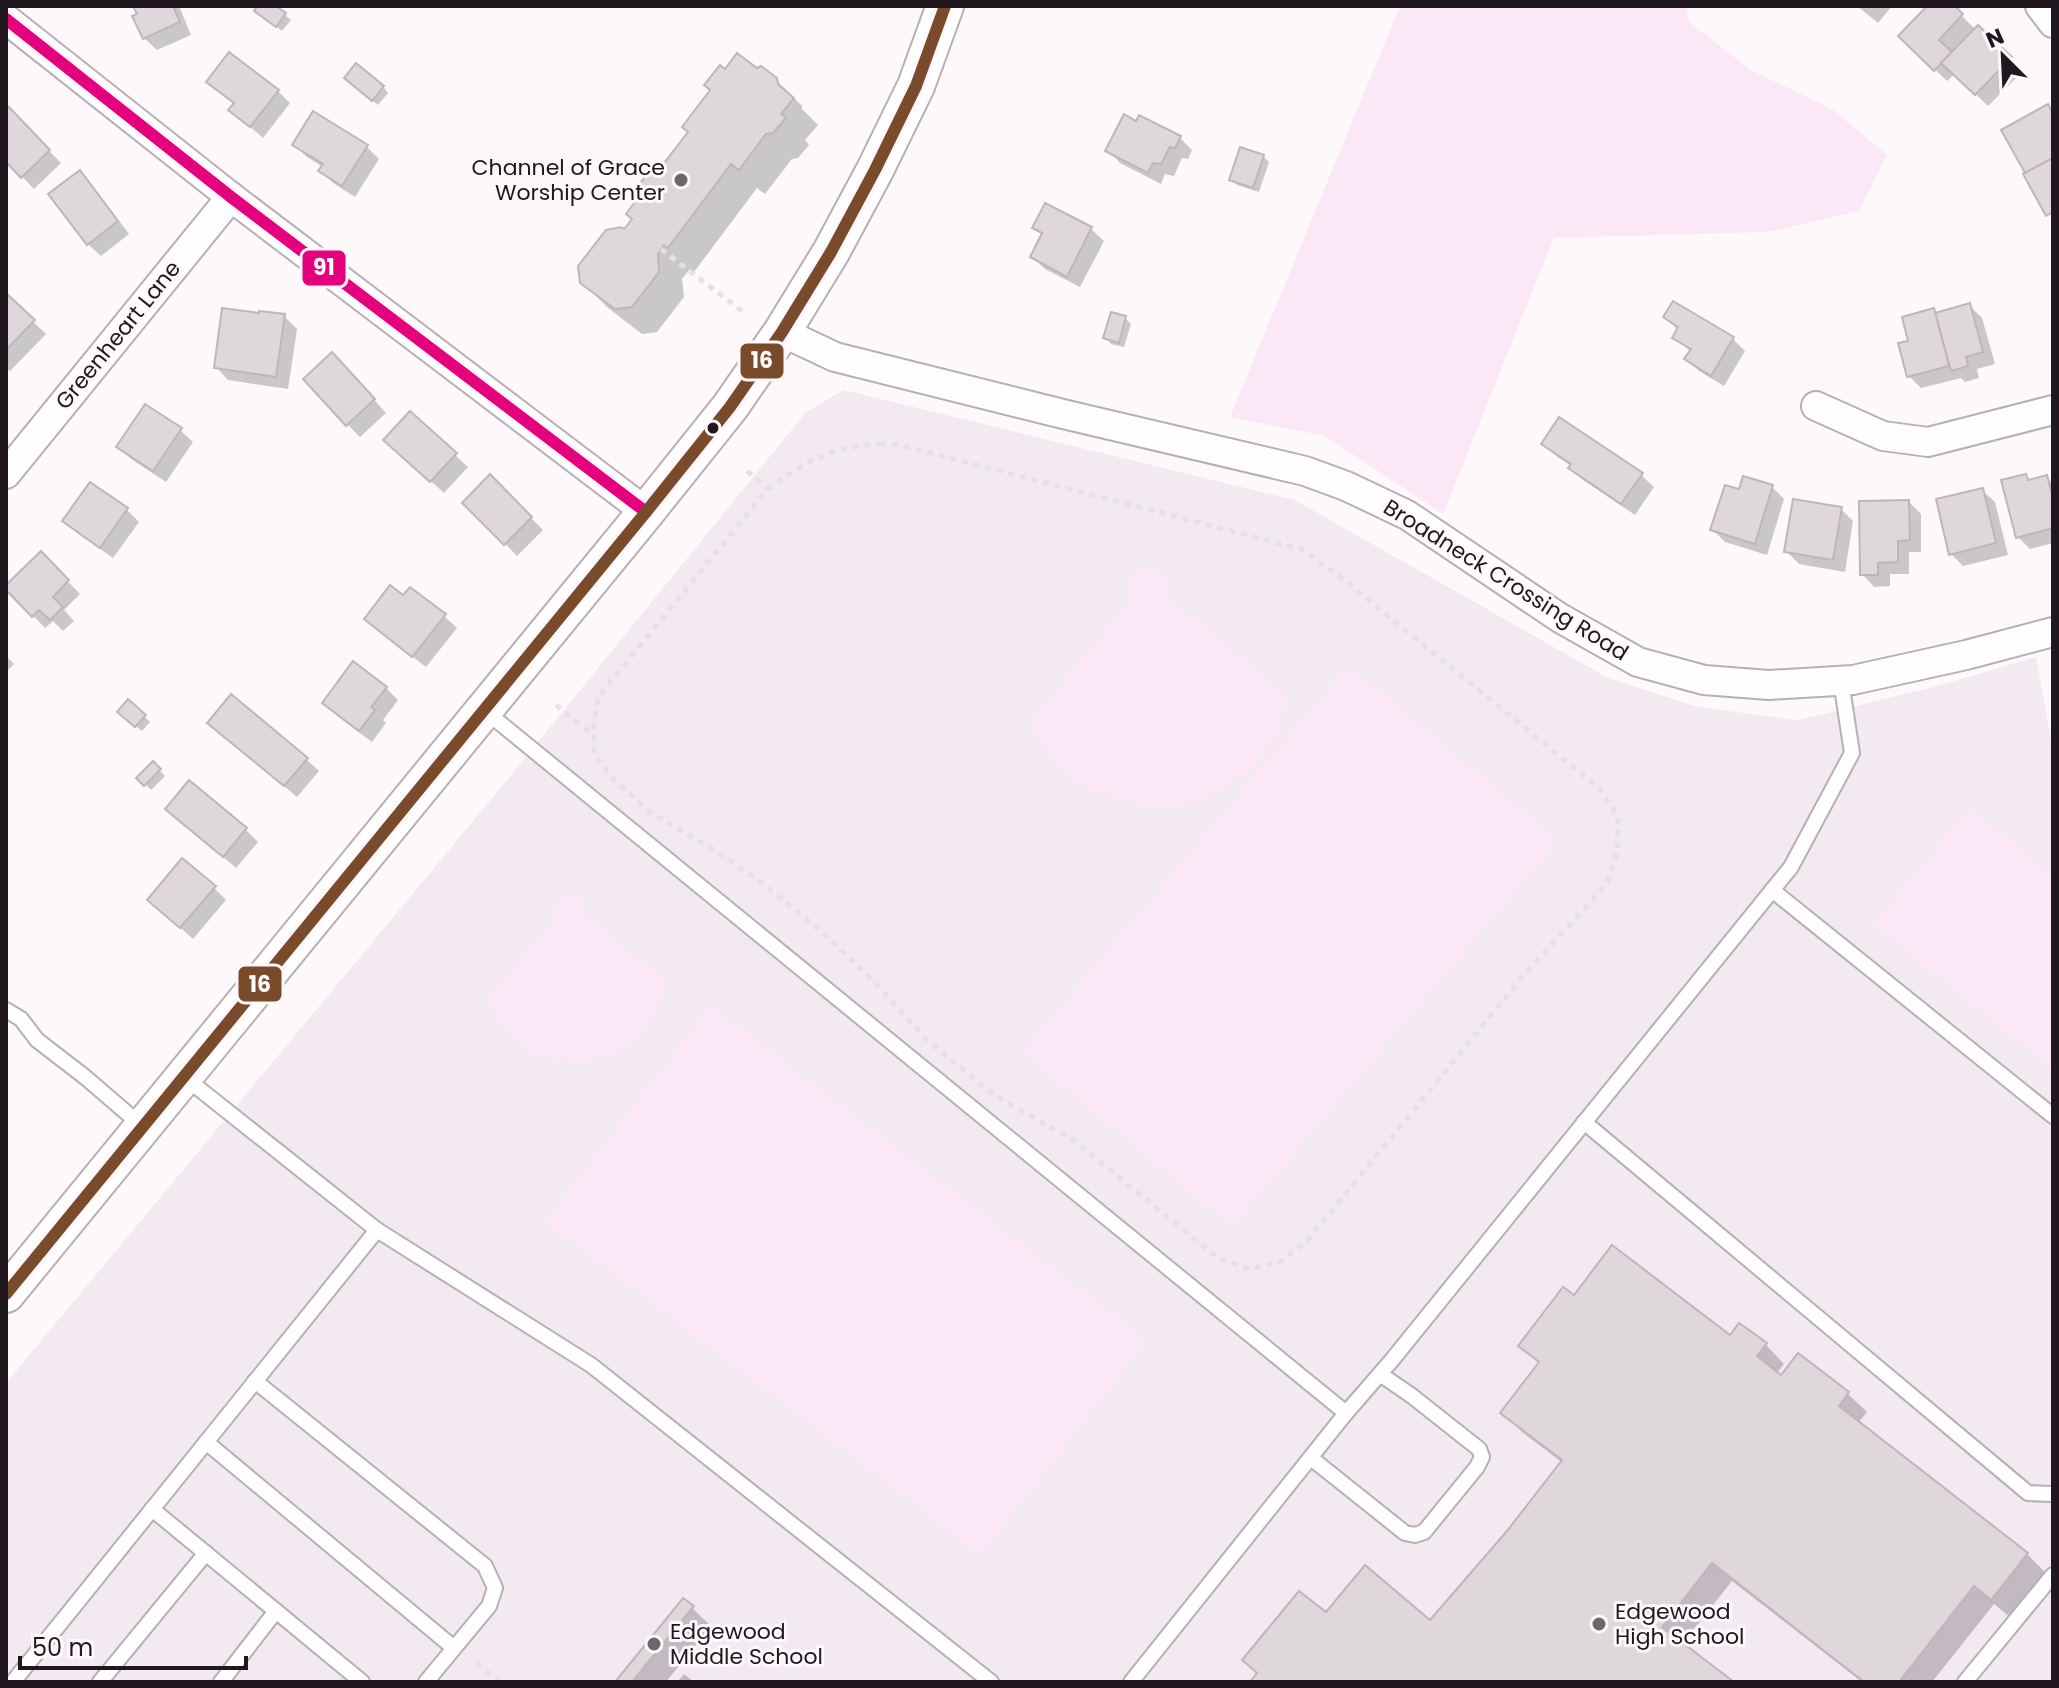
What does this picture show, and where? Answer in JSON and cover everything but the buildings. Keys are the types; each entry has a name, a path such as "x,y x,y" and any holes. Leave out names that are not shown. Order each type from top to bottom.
{"street":[{"path":"15,6 6,18 231,197 646,512"},
{"path":"6,1294 730,407 782,332 831,252 916,86 945,6"},
{"path":"2040,6 2053,23"},
{"name":"Greenheart Lane","path":"6,474 231,197"},
{"name":"Broadneck Crossing Road","path":"782,332 835,357 1305,471 1346,486 1407,515 1560,618 1638,662 1704,680 1769,685 1853,680 2053,632"},
{"path":"1816,406 1883,436 1928,442 2053,410"}],"lane":[{"path":"1131,1682 1791,867 1852,753 1841,681"},
{"path":"484,710 1346,1413"},
{"path":"1772,890 2053,1116"},
{"path":"6,1010 21,1019 37,1040 142,1126"},
{"path":"183,1076 377,1230 591,1365 991,1682"},
{"path":"1584,1122 2028,1493 2053,1494"},
{"path":"13,1682 377,1230"},
{"path":"1311,1458 1405,1533 1415,1535 1424,1532 1482,1457 1479,1449 1380,1374"},
{"path":"255,1381 485,1566 495,1588 489,1606 426,1682"},
{"path":"206,1442 454,1648"},
{"path":"152,1509 362,1682"},
{"path":"100,1682 206,1553"},
{"path":"1965,1682 2053,1575"},
{"path":"221,1682 276,1611"}],"path":[{"path":"661,249 747,315"},
{"path":"900,445 1301,549 1338,575 1600,789 1618,817 1617,853 1608,881 1528,970 1307,1241 1281,1261 1250,1269 1218,1258 1073,1140 994,1095 928,1041 828,937 762,883 711,848 651,813 611,777 594,753 598,697 768,489 817,458 847,448 900,445"},
{"path":"747,471 768,489"},
{"path":"556,705 593,735"},
{"path":"477,1663 499,1682"}],"shaded area":[{"path":"1400,6 1686,6 1689,22 1751,70 1832,109 1887,155 1859,211 1768,232 1554,238 1443,514 1325,436 1230,417"},
{"path":"844,390 1295,500 1608,678 1698,707 1798,720 1934,687 2036,657 2053,750 2053,1682 6,1682 6,1383 508,779 806,412"},
{"path":"1148,567 1161,572 1169,585 1168,596 1288,696 1274,737 1254,764 1228,786 1189,805 1140,804 1089,790 1056,763 1028,724 1132,598 1130,585 1135,573"},
{"path":"1348,665 1558,840 1232,1227 1022,1052"},
{"path":"1969,808 2053,876 2053,1070 1874,924"},
{"path":"566,895 576,896 583,903 583,913 669,984 645,1030 617,1054 575,1064 536,1056 506,1031 496,1019 487,999 557,917 554,910 558,901"},
{"path":"711,1006 1147,1340 981,1555 545,1221"}],"transit line":[{"name":"16","path":"6,1294 730,407 782,332 831,252 875,170 916,86 945,6"},
{"name":"91","path":"6,19 231,197 646,512"}],"place":[{"name":"Channel of Grace Worship Center","path":"681,180"},
{"name":"Edgewood High School","path":"1599,1624"},
{"name":"Edgewood Middle School","path":"654,1644"}]}
